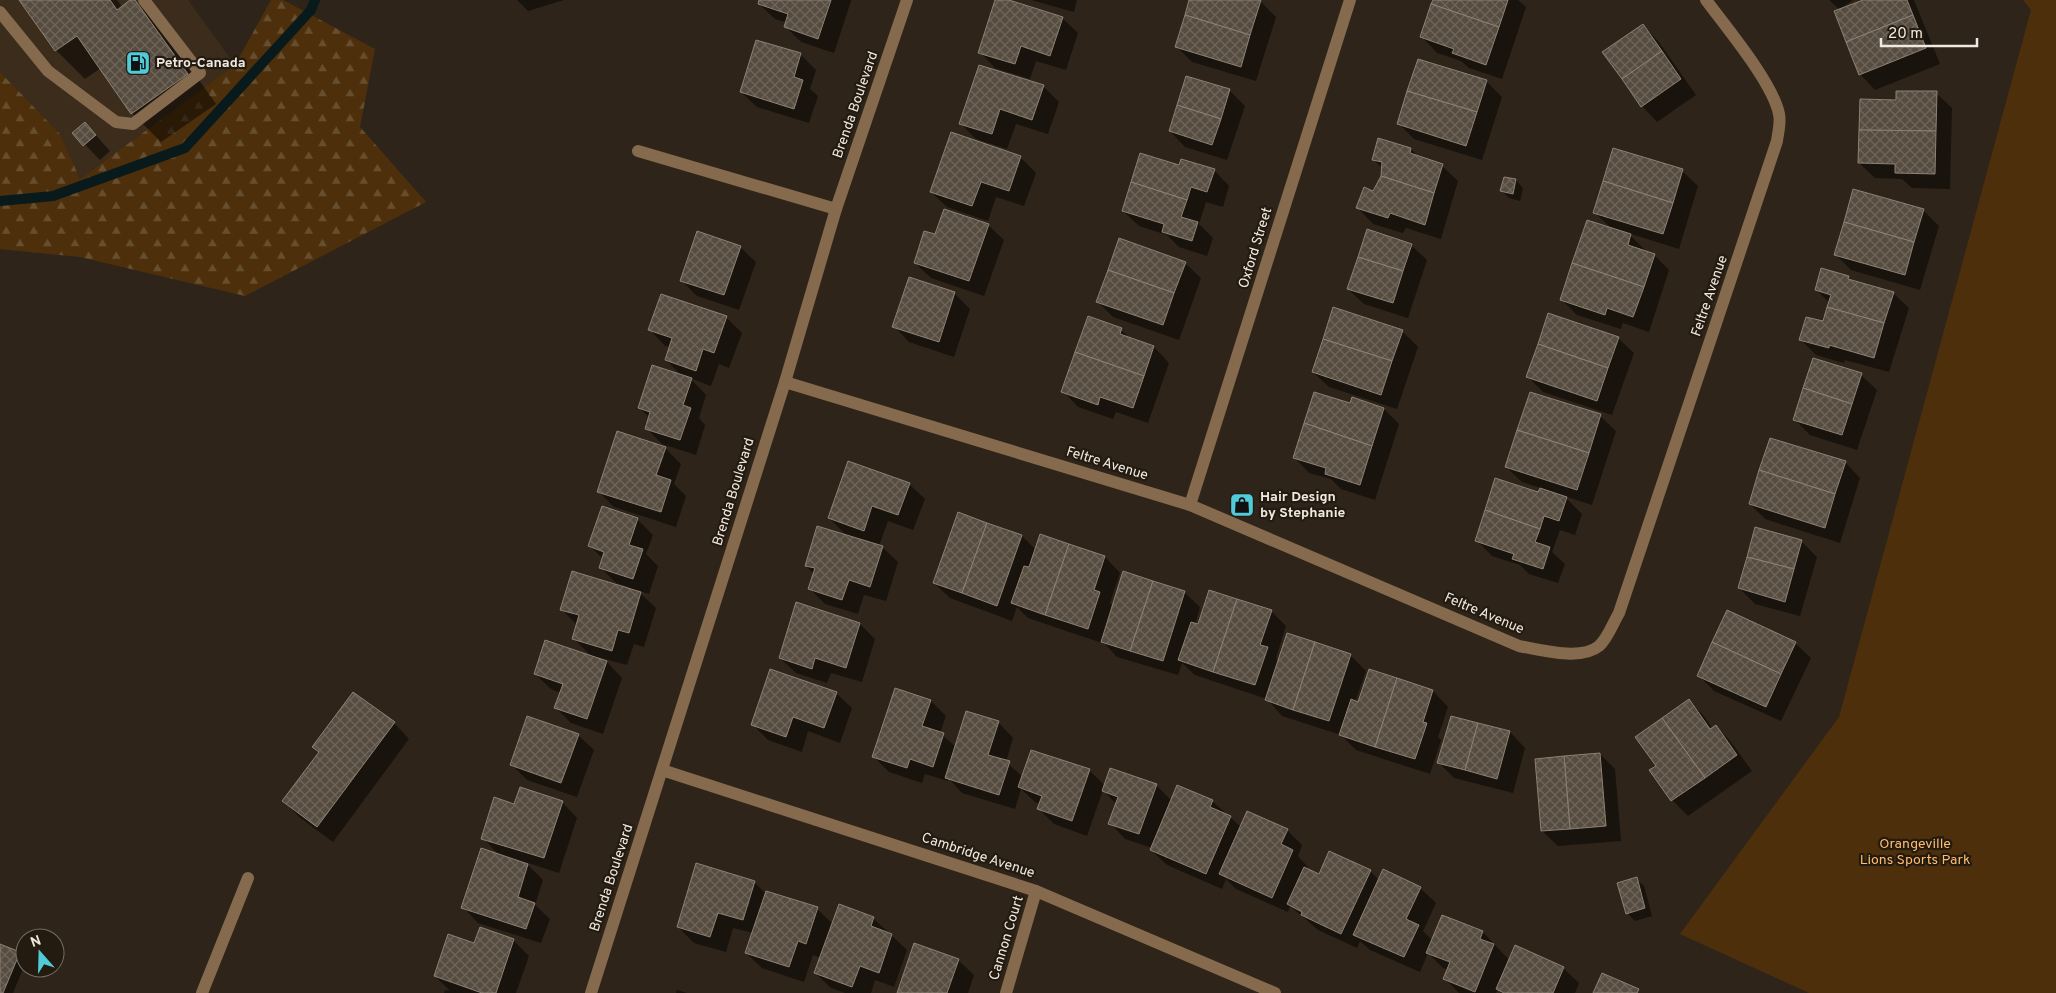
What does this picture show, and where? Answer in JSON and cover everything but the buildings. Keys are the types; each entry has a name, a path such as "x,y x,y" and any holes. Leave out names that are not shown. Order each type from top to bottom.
{"street":[{"path":"0,12 48,71 116,122 133,124 200,73 144,0"},
{"name":"Brenda Boulevard","path":"590,993 785,382 836,209 907,0"},
{"name":"Oxford Street","path":"1190,505 1350,0"},
{"name":"Feltre Avenue","path":"785,382 1190,505 1519,646 1555,653 1587,652 1599,646 1619,612 1777,141 1780,114 1770,91 1754,65 1706,0"},
{"path":"638,151 836,209"},
{"name":"Cambridge Avenue","path":"662,770 1036,891 1275,993"},
{"path":"202,993 248,878"},
{"name":"Cannon Court","path":"1006,993 1036,891"}],"shaded area":[{"path":"0,0 188,0 235,65 80,179 60,134 0,72"}],"green space":[{"path":"271,0 283,0 375,49 360,127 426,202 245,296 80,257 0,249 0,72 60,134 80,179 235,65"},
{"name":"Orangeville Lions Sports Park","path":"2023,0 2056,0 2056,993 1809,993 1680,934 1839,717 2031,10"}],"waterway":[{"path":"0,201 53,196 185,148 311,10 315,0"}],"place":[{"name":"Petro-Canada","path":"138,63"},
{"name":"Hair Design by Stephanie","path":"1242,505"}]}
